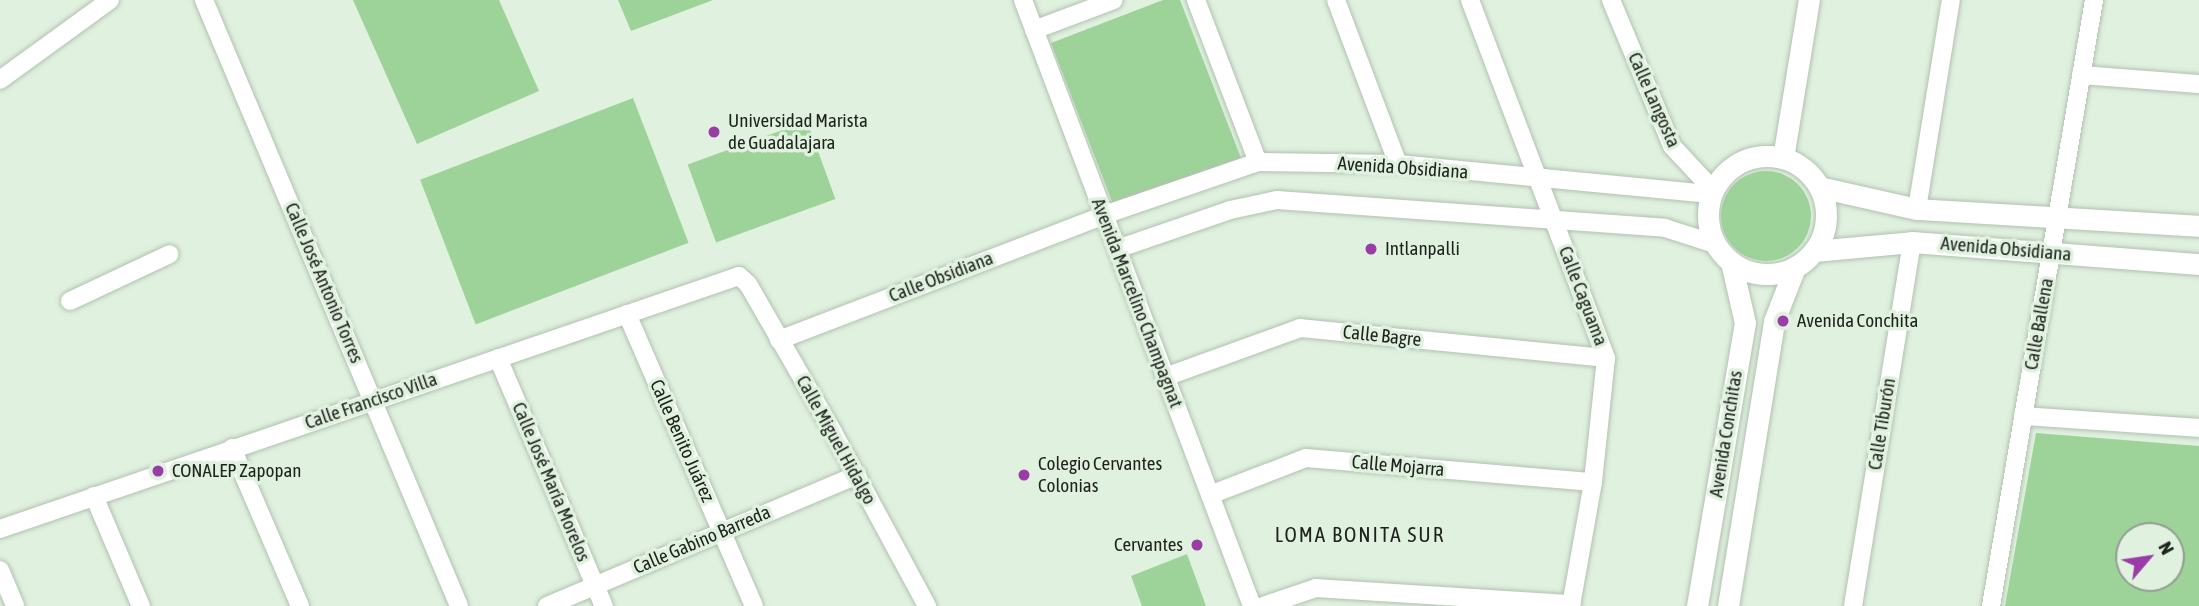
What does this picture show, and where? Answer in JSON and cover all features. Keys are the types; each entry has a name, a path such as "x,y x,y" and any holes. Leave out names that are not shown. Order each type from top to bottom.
{"street":[{"path":"0,80 110,0"},
{"name":"Calle José Antonio Torres","path":"204,0 458,606"},
{"name":"Avenida Marcelino Champagnat","path":"1023,0 1252,606"},
{"path":"1034,30 1115,0"},
{"path":"1196,0 1258,162"},
{"path":"1336,0 1398,164"},
{"name":"Calle Caguama","path":"1470,0 1606,358 1593,482 1571,605"},
{"name":"Calle Langosta","path":"1611,0 1672,146 1712,192"},
{"path":"1783,158 1809,0"},
{"path":"1917,209 1951,0"},
{"name":"Calle Ballena","path":"1991,606 2094,0"},
{"path":"2081,75 2199,84"},
{"path":"1766,156 1783,158 1797,164 1819,187 1826,220 1814,251 1795,267 1763,273 1731,262 1715,244 1707,211 1712,192 1734,165 1766,156"},
{"name":"Avenida Obsidiana","path":"1104,215 1258,162 1398,164 1540,180 1712,192"},
{"name":"Avenida Obsidiana","path":"1819,187 1917,209 2056,220 2199,226"},
{"name":"Avenida Obsidiana","path":"1117,249 1230,209 1277,200 1553,216 1665,228 1715,244"},
{"name":"Calle Obsidiana","path":"779,340 1104,215"},
{"name":"Avenida Obsidiana","path":"1814,251 1912,242 2199,264"},
{"name":"Calle Tiburón","path":"1853,606 1912,242"},
{"path":"70,301 170,254"},
{"name":"Avenida Conchitas","path":"1697,606 1745,323 1731,262"},
{"name":"Avenida Conchitas","path":"1728,606 1774,321 1795,267"},
{"name":"Calle Francisco Villa","path":"0,529 743,276"},
{"name":"Calle Miguel Hidalgo","path":"743,276 857,475 927,606"},
{"name":"Calle Benito Juárez","path":"627,314 754,606"},
{"name":"Calle Bagre","path":"1165,377 1300,328 1606,358"},
{"name":"Calle José María Morelos","path":"498,358 604,606"},
{"path":"2023,416 2199,428"},
{"path":"232,449 300,606"},
{"name":"Calle Mojarra","path":"1210,495 1306,458 1593,482"},
{"name":"Calle Gabino Barreda","path":"547,606 857,475"},
{"path":"94,496 141,606"},
{"path":"0,570 15,606"},
{"path":"1263,606 1316,587 1571,605"}],"green space":[{"path":"353,0 499,0 539,91 417,144"},
{"path":"618,0 713,0 631,31"},
{"path":"1163,0 1180,0 1241,158 1113,204 1051,43"},
{"path":"633,98 689,243 476,324 420,180"},
{"path":"807,121 835,199 716,242 688,164"},
{"path":"1766,171 1783,174 1798,184 1808,199 1811,216 1808,233 1798,248 1783,258 1766,261 1749,258 1734,248 1724,233 1721,216 1724,199 1734,184 1749,174"},
{"path":"2036,433 2199,446 2199,606 2005,606"},
{"path":"1187,554 1206,606 1142,606 1131,576"}],"place":[{"name":"Universidad Marista de Guadalajara","path":"714,132"},
{"name":"Intlanpalli","path":"1371,249"},
{"name":"Avenida Conchita","path":"1783,321"},
{"name":"CONALEP Zapopan","path":"158,471"},
{"name":"Colegio Cervantes Colonias","path":"1024,475"},
{"name":"Cervantes","path":"1197,545"}],"district":[{"name":"LOMA BONITA SUR","path":"1360,534"}]}
